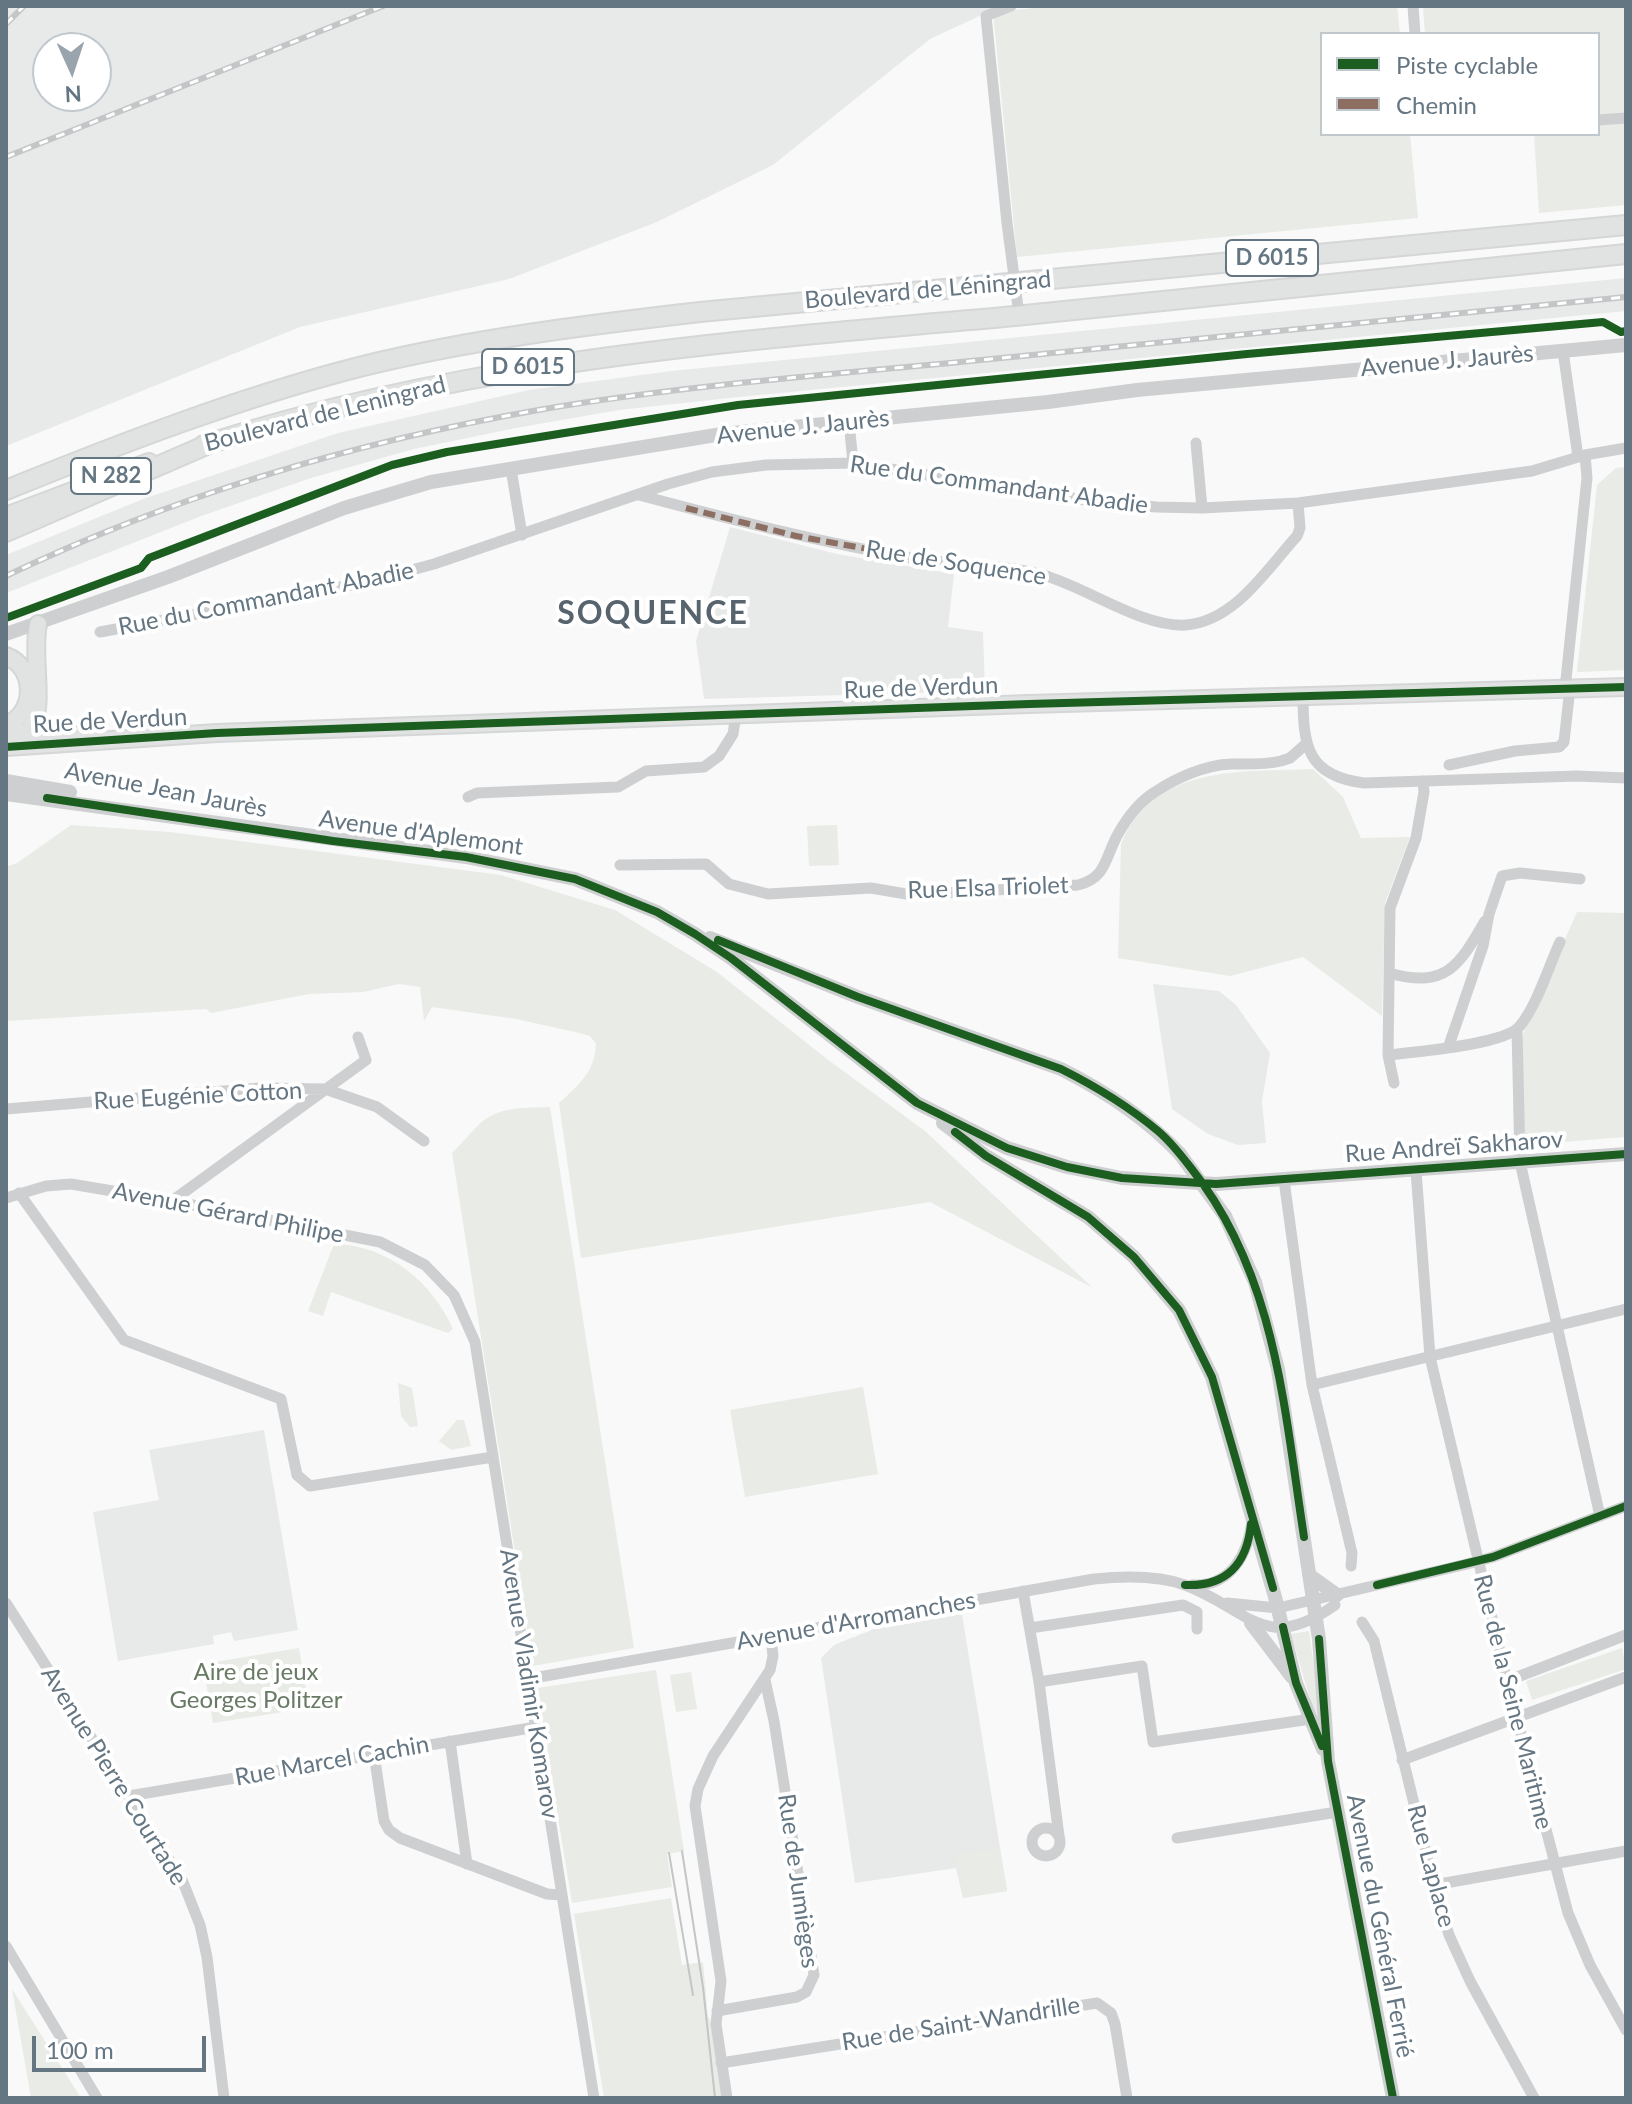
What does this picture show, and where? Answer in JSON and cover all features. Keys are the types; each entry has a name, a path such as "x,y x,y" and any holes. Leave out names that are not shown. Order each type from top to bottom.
{"main road":[{"name":"Boulevard de Léningrad","path":"238,404 365,366 472,343 700,312 1626,225"},
{"name":"Boulevard de Léningrad","path":"845,330 1626,254"},
{"name":"Boulevard de Leningrad","path":"6,517 124,471 218,440 339,406 485,374 683,346 845,330"},
{"name":"Boulevard de Leningrad","path":"6,490 133,440 238,404"},
{"name":"D 6015","path":"6,532 218,440"},
{"path":"6,746 22,738 34,721 37,707 34,647 38,624"},
{"path":"6,656 24,669 28,687 23,715 6,725"},
{"name":"Rue de Verdun","path":"6,746 217,733 736,714 1626,687"},
{"path":"37,707 52,726 85,735"},
{"name":"Rue de Verdun","path":"6,732 85,735 198,730 217,733"}],"street":[{"path":"1011,6 986,16 1019,315"},
{"path":"1413,6 1415,32"},
{"path":"1600,120 1626,118"},
{"name":"Avenue J. Jaurès","path":"6,634 388,493 431,482 722,434 1048,402 1137,390 1626,345"},
{"path":"1449,765 1515,751 1559,747 1564,742 1587,478 1563,351"},
{"path":"849,422 853,463"},
{"path":"1196,443 1202,508"},
{"name":"Rue du Commandant Abadie","path":"100,632 367,582 434,564 712,472 766,465 853,463 1091,501 1202,508 1298,503 1532,471 1581,456 1626,448"},
{"path":"511,469 522,535"},
{"name":"Rue de Soquence","path":"639,495 810,539 914,558 1046,576 1150,619 1183,625 1216,617 1232,607 1297,536 1300,528 1298,503"},
{"path":"1303,695 1306,744 1322,769 1335,777 1364,783 1577,776 1626,778"},
{"path":"468,797 477,793 618,787 646,771 704,767 719,756 733,734 736,714"},
{"name":"Rue Elsa Triolet","path":"620,865 706,864 729,884 768,894 871,888 912,895 1078,885 1098,876 1126,821 1155,792 1213,767 1267,765 1281,761 1290,758 1306,744"},
{"name":"Avenue Jean Jaurès","path":"6,781 283,833"},
{"path":"1394,1083 1388,1055 1390,908 1416,838 1423,781"},
{"name":"Avenue Jean Jaurès","path":"10,794 283,833"},
{"name":"Avenue d'Aplemont","path":"283,833 466,857 575,879 657,912 731,958 917,1103 1007,1148 1067,1167 1122,1178 1192,1184 1284,1180"},
{"path":"1448,1048 1483,946 1489,914 1502,876 1580,879"},
{"path":"1389,973 1421,979 1457,966 1489,914"},
{"path":"695,934 720,940 858,997 1061,1069 1092,1084 1119,1103 1160,1133 1180,1154 1225,1216 1255,1282 1278,1369 1319,1639 1328,1761"},
{"path":"1388,1055 1448,1048 1517,1029 1528,1013 1560,942"},
{"path":"1517,1029 1520,1162 1600,1516"},
{"path":"172,1201 366,1060 358,1037"},
{"name":"Rue Eugénie Cotton","path":"6,1109 260,1088 325,1089 377,1107 424,1141"},
{"path":"917,1103 986,1156 1088,1217 1153,1277 1179,1310 1212,1377 1278,1608 1296,1683 1328,1761"},
{"name":"Rue Andreï Sakharov","path":"1284,1180 1626,1154"},
{"name":"Rue de la Seine Maritime","path":"1416,1171 1430,1357 1516,1718 1568,1913 1590,1965 1626,2030"},
{"path":"1284,1180 1312,1385 1352,1553 1351,1566"},
{"name":"Avenue Gérard Philipe","path":"6,1198 46,1186 71,1184 172,1201 380,1242 425,1265 440,1280"},
{"path":"19,1193 124,1340 281,1399 297,1475 310,1486 493,1457"},
{"name":"Avenue Vladimir Komarov","path":"440,1280 454,1295 475,1342 594,2098"},
{"path":"1312,1385 1626,1309"},
{"name":"Avenue d'Arromanches","path":"1225,1603 1278,1608 1313,1599 1339,1598 1478,1561 1626,1506"},
{"name":"Avenue d'Arromanches","path":"528,1679 1094,1579 1130,1576 1203,1586 1223,1578 1236,1565 1249,1542 1252,1516"},
{"path":"1309,1575 1339,1598"},
{"name":"Avenue d'Arromanches","path":"1185,1585 1225,1603 1251,1623"},
{"path":"1023,1591 1039,1682 1059,1836"},
{"path":"1251,1623 1283,1627 1299,1625 1316,1619 1339,1598"},
{"path":"1319,1639 1339,1598"},
{"name":"Avenue Pierre Courtade","path":"6,1603 183,1882 200,1925 208,1964 224,2098"},
{"path":"1030,1628 1183,1605 1197,1612 1197,1629"},
{"name":"Rue Laplace","path":"1362,1622 1374,1641 1449,1935 1470,1981 1534,2098"},
{"path":"1251,1623 1296,1683"},
{"path":"1507,1681 1626,1635"},
{"path":"727,2098 716,2024 721,1981 695,1806 698,1789 713,1756 765,1680 773,1656 771,1636"},
{"path":"1039,1682 1142,1666 1153,1742 1311,1719"},
{"path":"1402,1760 1626,1677"},
{"name":"Rue de Jumièges","path":"717,2011 797,1997 806,1992 814,1975 765,1680"},
{"name":"Rue Marcel Cachin","path":"129,1796 536,1727"},
{"path":"450,1741 467,1864"},
{"path":"374,1754 384,1821 389,1830 400,1838 467,1864 547,1894 562,1895"},
{"name":"Avenue du Général Ferrié","path":"1328,1761 1393,2098"},
{"path":"1177,1838 1337,1812"},
{"path":"1434,1885 1626,1851"},
{"path":"6,1946 97,2098"},
{"name":"Rue de Saint-Wandrille","path":"721,2063 1097,2003 1111,2013 1115,2024 1127,2098"}],"shaded area":[{"path":"6,6 1001,6 930,39 773,165 657,222 509,279 300,327 6,446"},
{"path":"1626,278 1626,311 739,397 619,410 516,428 414,449 311,478 204,515 6,593 6,555 143,499 338,433 529,390 671,371"},
{"path":"730,527 837,554 954,574 948,627 983,632 985,691 704,699 696,641"},
{"path":"1153,984 1219,991 1236,1005 1270,1053 1262,1101 1266,1143 1238,1145 1208,1134 1172,1109"},
{"path":"264,1430 298,1630 234,1641 231,1632 213,1636 214,1644 118,1661 93,1512 159,1500 149,1450"},
{"path":"962,1614 1007,1891 963,1898 956,1868 855,1883 821,1658 834,1645 874,1629"}],"green space":[{"path":"1056,6 1397,6 1400,32 1320,32 1320,136 1410,136 1418,218 1017,257 993,12"},
{"path":"1423,6 1626,6 1626,205 1539,213 1534,136 1600,136 1600,32 1425,32"},
{"path":"1626,467 1626,670 1577,672 1597,485 1616,468"},
{"path":"1313,769 1343,797 1361,838 1410,837 1385,903 1382,1016 1303,957 1230,976 1118,958 1121,844 1136,818 1155,799 1177,786 1202,778 1229,773"},
{"path":"71,825 170,832 501,875 615,910 717,972 925,1131 1093,1288 930,1202 581,1258 559,1103 589,1070 596,1044 590,1036 575,1032 516,1019 432,1007 424,1021 420,987 399,984 363,992 309,994 211,1013 206,1009 6,1021 6,867 17,863"},
{"path":"837,825 839,865 809,866 807,826"},
{"path":"1577,912 1626,913 1626,1137 1524,1145 1523,1034"},
{"path":"550,1107 634,1648 533,1666 452,1153 490,1116 515,1109"},
{"path":"334,1244 372,1251 406,1269 433,1296 453,1329 448,1333 331,1292 323,1316 308,1311"},
{"path":"398,1383 412,1388 418,1426 410,1427 401,1416"},
{"path":"863,1387 878,1474 745,1497 730,1410"},
{"path":"457,1420 464,1420 471,1446 451,1450 439,1441"},
{"path":"1309,1631 1326,1753 1291,1634"},
{"name":"Aire de jeux Georges Politzer","path":"299,1648 309,1708 213,1723 203,1664"},
{"path":"1622,1648 1626,1669 1532,1700 1526,1681"},
{"path":"656,1670 684,1851 667,1854 672,1887 572,1903 537,1688"},
{"path":"691,1672 697,1709 676,1712 670,1675"},
{"path":"1000,1848 1007,1891 963,1898 956,1855"},
{"path":"671,1898 682,1965 703,1962 708,2017 722,2098 604,2098 574,1914"},
{"path":"12,1989 81,2098 31,2098"}],"tram line":[{"path":"682,1851 703,1987 715,2098"},
{"path":"669,1853 693,1995"}],"railway":[{"path":"6,24 24,6"},
{"path":"6,157 383,6"},
{"path":"6,576 135,520 269,474 406,437 544,409 762,381 1626,297"}],"marked path":[{"path":"686,508 796,536 939,562"}],"cycle path":[{"path":"6,618 141,568 149,558 392,465 447,452 738,405 1603,322 1621,332 1626,331"},
{"path":"6,747 217,733 1029,704 1626,687"},
{"path":"47,798 333,841 466,857 575,879 657,912 695,934 731,958 917,1103 1007,1148 1067,1167 1122,1178 1216,1184 1626,1154"},
{"path":"718,940 858,997 1061,1069 1123,1105 1167,1140 1219,1209 1242,1252 1259,1297 1282,1392 1304,1537"},
{"path":"955,1132 986,1156 1088,1217 1134,1257 1179,1310 1212,1377 1273,1588"},
{"path":"1377,1585 1493,1557 1626,1506"},
{"path":"1185,1585 1212,1582 1232,1570 1245,1551 1251,1524"},
{"path":"1283,1627 1296,1683 1322,1746"},
{"path":"1319,1639 1328,1761 1393,2098"}],"district":[{"name":"SOQUENCE","path":"653,614"}]}
